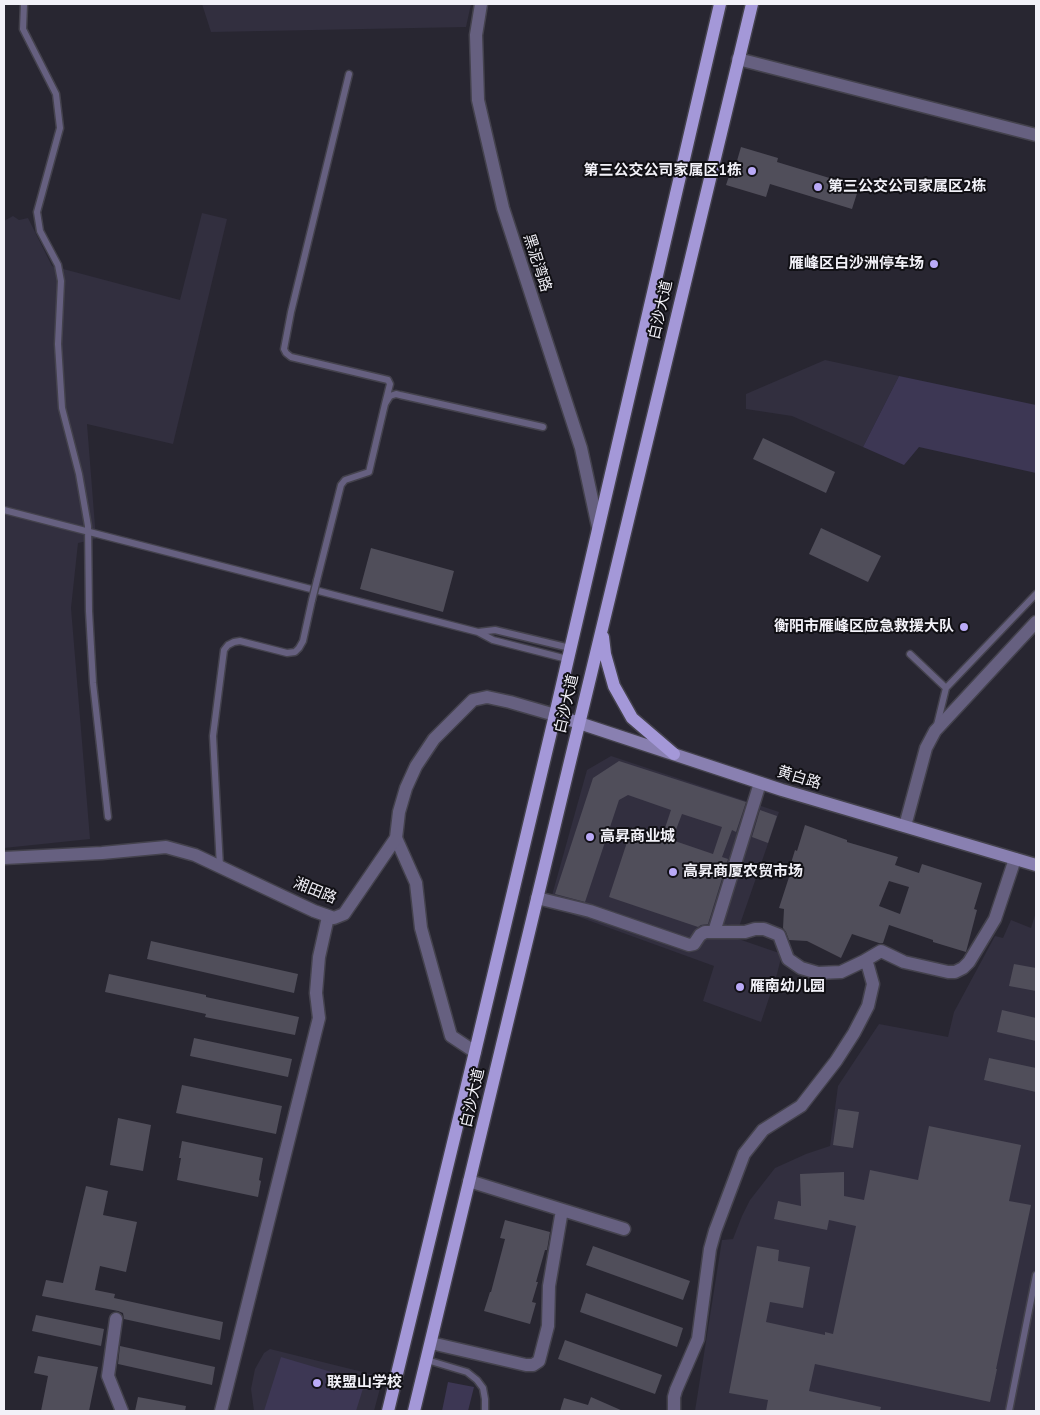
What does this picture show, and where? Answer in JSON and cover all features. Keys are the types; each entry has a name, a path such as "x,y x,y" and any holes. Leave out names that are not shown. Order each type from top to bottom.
{"main road":[{"name":"白沙大道","path":"388,1411 555,715 720,4"},
{"name":"白沙大道","path":"414,1411 752,4"},
{"path":"602,628 605,654 614,686 632,718 674,754"},
{"name":"黄白路","path":"555,715 760,782 1036,865"}],"street":[{"name":"黑泥湾路","path":"481,4 476,35 478,100 503,208 581,448 598,527"},
{"path":"738,59 1036,134"},
{"path":"905,826 926,748 935,731 1036,622"},
{"name":"湘田路","path":"4,858 166,847 195,855 328,917 334,918 344,914 396,838 399,812 406,788 416,766 434,738 473,700 487,697 555,715"},
{"path":"714,932 760,782"},
{"path":"396,838 416,883 421,928 451,1036 475,1052"},
{"path":"537,898 590,911 687,945 694,944 702,933 745,932 755,929 772,931 779,935 788,959 801,968 818,974 841,972 864,962 882,951 904,962 955,972 969,962 995,919 1015,859"},
{"path":"221,1411 319,1018 316,993 319,957 328,917"},
{"path":"674,1411 676,1390 698,1340 710,1249 744,1154 763,1130 801,1106 836,1061 854,1033 868,1006 873,984 868,966 864,962"},
{"path":"469,1181 624,1229"},
{"path":"431,1343 526,1365 532,1365 539,1361 548,1326 549,1286 562,1210"},
{"path":"116,1319 108,1376 122,1411"}],"lane":[{"path":"24,4 23,29 56,94 60,128 37,212 40,231 58,266 61,281 58,344 62,408 79,474 88,532 89,611 94,684 108,817"},
{"path":"220,867 213,736 224,650 228,645 240,641 287,653 295,652 300,648 341,485 345,480 369,472 390,384 388,380 291,357 284,349 349,74"},
{"path":"386,404 390,396 396,394 543,428"},
{"path":"4,510 478,632 492,640 569,654"},
{"path":"935,731 946,688 1036,594"},
{"path":"478,632 495,630 569,654"},
{"path":"910,654 946,688"},
{"path":"1009,1411 1036,1275"},
{"path":"427,1360 467,1372 477,1380 483,1388 486,1398 485,1411"}],"shaded area":[{"path":"202,4 471,4 466,27 211,32"},
{"path":"202,213 227,219 173,444 87,424 96,539 78,543 71,608 90,839 4,848 4,221 13,216 19,220 28,218 52,266 180,300"},
{"path":"825,360 899,376 863,447 792,416 746,409 746,394"},
{"path":"899,376 1036,405 1036,473 919,447 904,465 863,447"},
{"path":"611,756 779,812 739,927 727,924 724,934 782,954 761,1022 703,1001 714,966 549,906 587,770"},
{"path":"1036,912 1036,1411 695,1411 722,1240 733,1239 750,1200 775,1168 830,1146 838,1086 879,1024 948,1037 954,1012 995,936 1003,938 1011,920 1031,928"},
{"name":"联盟山学校","path":"270,1349 383,1377 374,1411 254,1411 251,1389 255,1369 264,1353"},
{"name":"联盟山学校","path":"281,1357 365,1382 356,1411 264,1411"},
{"path":"448,1382 474,1387 468,1411 442,1411"}],"building":[{"path":"741,147 778,158 777,162 859,187 852,209 770,184 766,197 726,185 731,170 734,171"},
{"path":"763,438 835,472 826,493 753,459"},
{"path":"821,528 881,556 868,582 809,554"},
{"path":"371,548 454,571 443,612 360,589"},
{"path":"619,761 746,802 736,832 732,830 722,857 728,859 708,924 698,927 609,897 632,827 662,837 671,810 628,795 619,800 585,902 555,894 593,778","holes":["682,814 722,827 713,854 672,840"]},
{"path":"760,810 777,816 768,843 752,837"},
{"path":"805,825 847,840 847,842 898,857 895,865 919,873 922,864 982,883 974,909 977,910 966,952 889,925 883,943 852,934 841,958 807,941 789,940 783,928 784,909 779,908 790,874 788,873 795,850 797,851","holes":["889,881 909,887 900,914 879,906"]},
{"path":"151,941 298,974 294,993 147,959"},
{"path":"1014,964 1036,968 1036,991 1009,986"},
{"path":"109,974 299,1017 295,1035 205,1017 206,1014 105,992"},
{"path":"1002,1010 1036,1018 1036,1041 997,1032"},
{"path":"194,1038 292,1059 288,1077 190,1056"},
{"path":"989,1058 1036,1068 1036,1092 984,1080"},
{"path":"182,1085 282,1106 276,1134 176,1113"},
{"path":"838,1109 859,1112 853,1148 833,1145"},
{"path":"118,1118 151,1125 143,1171 110,1165"},
{"path":"929,1126 1021,1145 1009,1201 1031,1205 990,1402 815,1364 809,1391 881,1407 880,1411 766,1411 768,1400 729,1393 757,1246 779,1250 778,1261 810,1267 803,1308 770,1302 766,1322 825,1335 825,1332 833,1334 856,1226 829,1220 827,1230 774,1219 778,1201 801,1206 800,1174 844,1172 844,1196 864,1200 870,1170 918,1180"},
{"path":"182,1141 263,1158 258,1197 177,1180"},
{"path":"86,1186 108,1191 103,1215 137,1222 126,1272 100,1266 95,1290 115,1294 114,1298 223,1322 220,1340 124,1319 123,1313 118,1311 42,1296 46,1280 63,1283"},
{"path":"505,1220 550,1232 547,1250 545,1250 536,1282 538,1282 532,1302 536,1303 530,1324 484,1311 505,1239 500,1238"},
{"path":"593,1246 690,1281 683,1300 586,1265"},
{"path":"586,1293 683,1328 677,1347 580,1312"},
{"path":"36,1315 104,1329 101,1346 32,1331"},
{"path":"565,1340 662,1375 655,1394 558,1359"},
{"path":"120,1346 215,1367 212,1385 118,1364"},
{"path":"38,1356 98,1367 89,1411 41,1411 48,1376 34,1373"},
{"path":"138,1397 186,1406 185,1411 135,1411"},
{"path":"591,1397 623,1411 560,1411 564,1398 588,1405"}],"place":[{"name":"第三公交公司家属区1栋","path":"752,171"},
{"name":"第三公交公司家属区2栋","path":"818,187"},
{"name":"雁峰区白沙洲停车场","path":"934,264"},
{"name":"衡阳市雁峰区应急救援大队","path":"964,627"},
{"name":"高昇商业城","path":"590,837"},
{"name":"高昇商厦农贸市场","path":"673,872"},
{"name":"雁南幼儿园","path":"740,987"},
{"name":"联盟山学校","path":"317,1383"}]}
